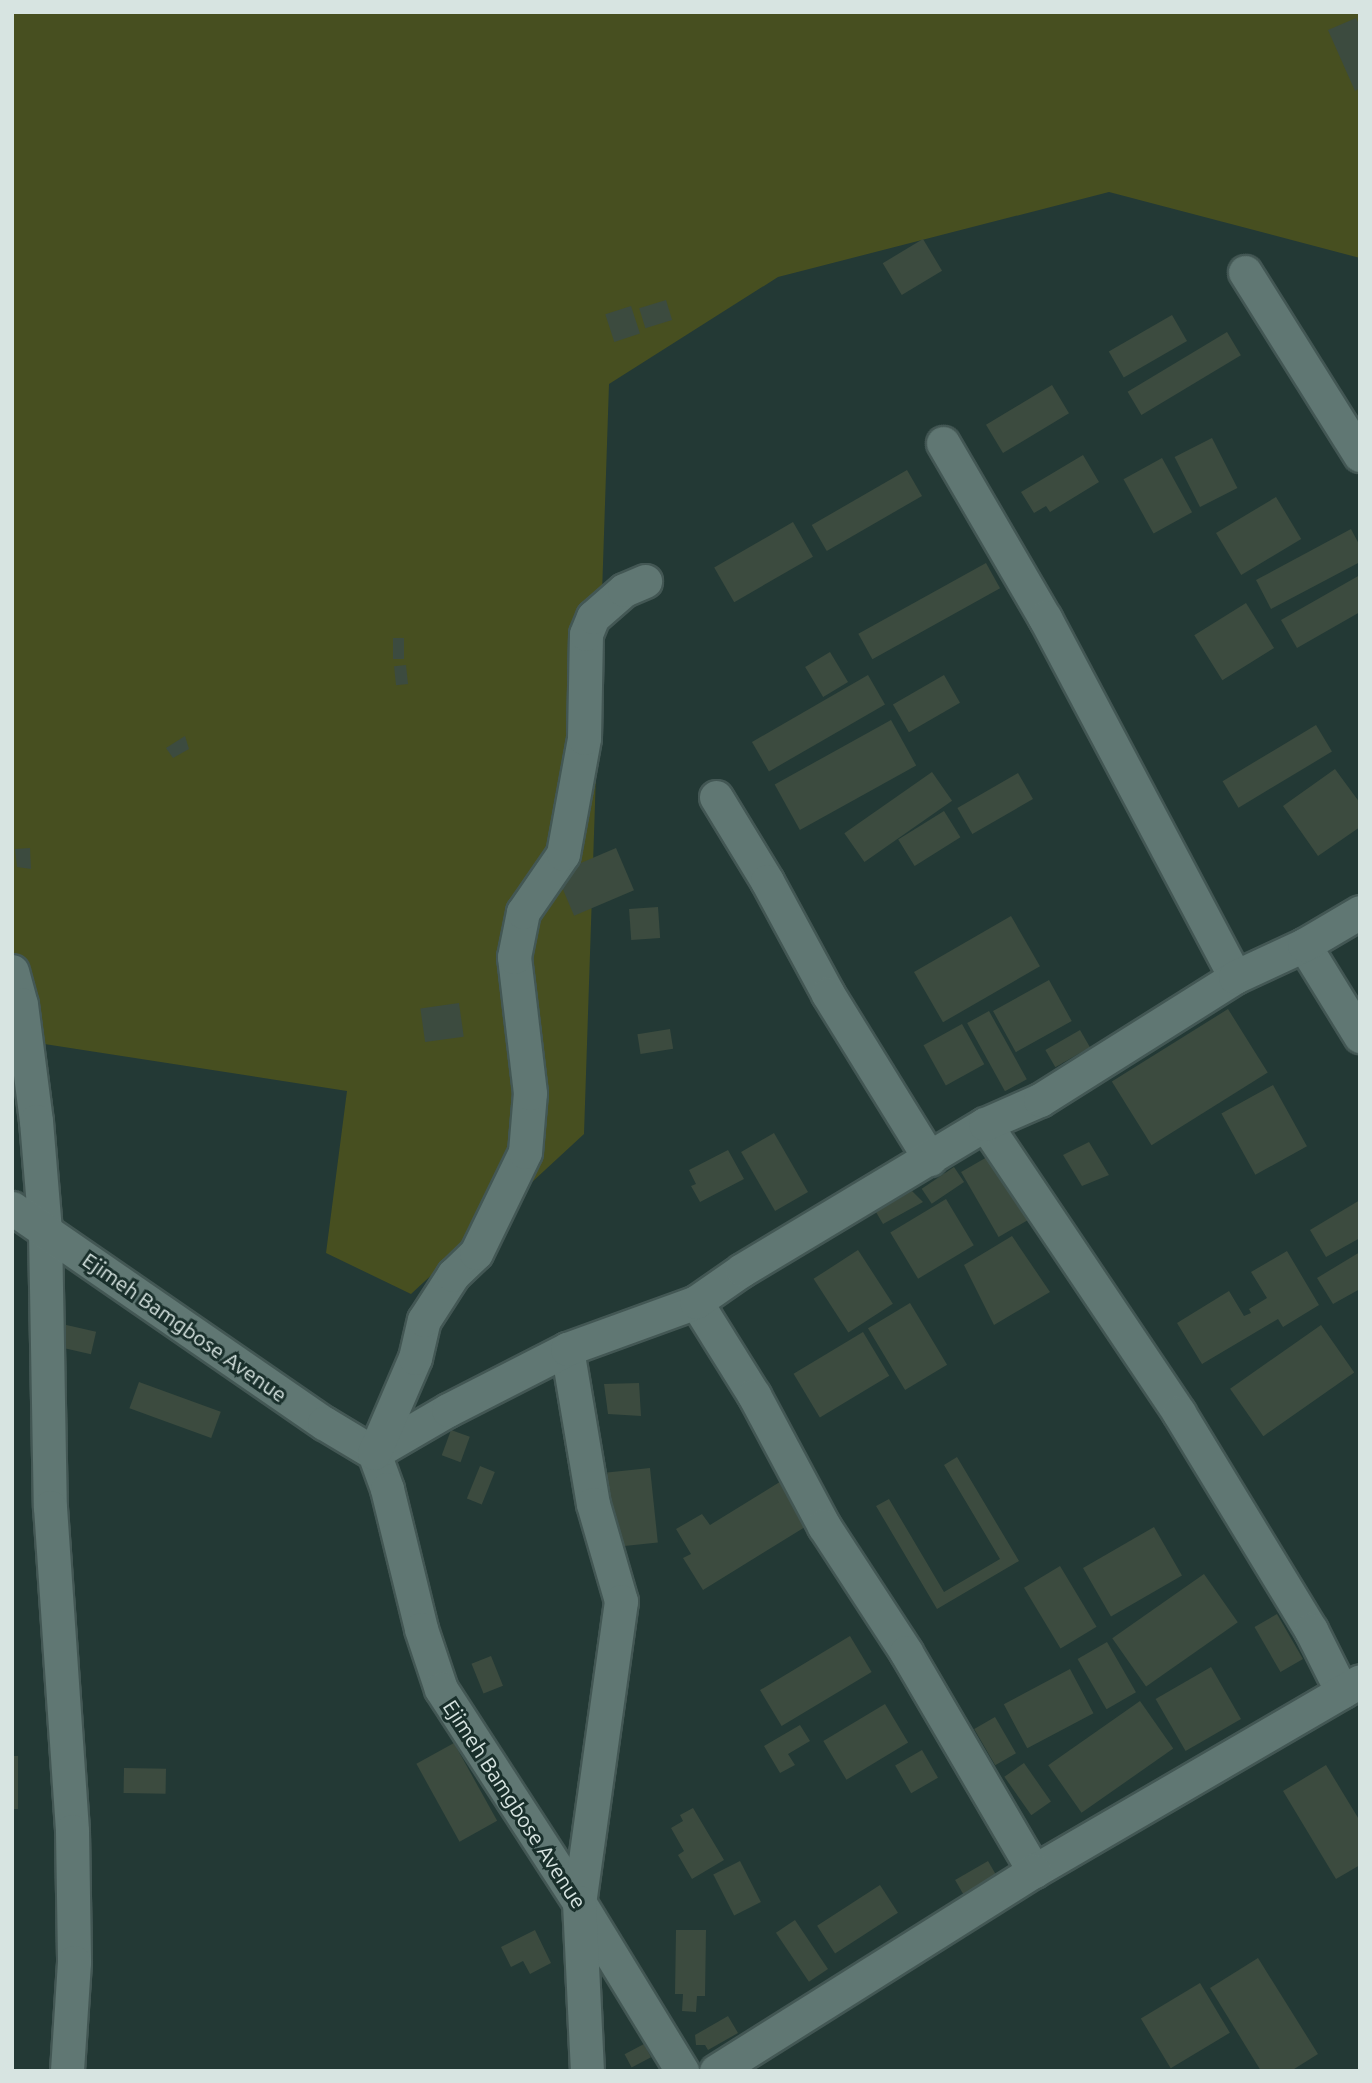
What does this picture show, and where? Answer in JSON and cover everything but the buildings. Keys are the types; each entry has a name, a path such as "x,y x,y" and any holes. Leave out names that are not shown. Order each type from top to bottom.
{"street":[{"path":"1245,272 1360,456"},
{"path":"943,443 1045,618 1235,977"},
{"path":"374,1453 415,1358 424,1320 453,1275 476,1253 526,1152 530,1093 513,957 523,912 564,854 584,738 586,634 593,617 603,608 624,590 645,581"},
{"path":"716,797 767,881 828,994 930,1159"},
{"path":"374,1453 448,1410 567,1349 696,1301 742,1270 985,1124 1040,1100 1235,977 1304,945 1360,912"},
{"path":"1304,945 1360,1036"},
{"path":"12,971 20,1003 34,1108 45,1230 50,1507 72,1831 74,1962 67,2071"},
{"path":"716,2071 1034,1871 1351,1686 1311,1630 1178,1413 985,1124"},
{"name":"Ejimeh Bamgbose Avenue","path":"12,1208 312,1416 374,1453 387,1489 421,1629 441,1689 579,1902 682,2071"},
{"path":"696,1301 754,1395 824,1526 906,1652 1034,1871"},
{"path":"567,1349 593,1504 621,1601 579,1902 587,2071"}],"green space":[{"path":"12,12 1360,12 1360,258 1109,192 778,277 609,384 584,1134 411,1294 326,1253 347,1091 12,1039"}]}
